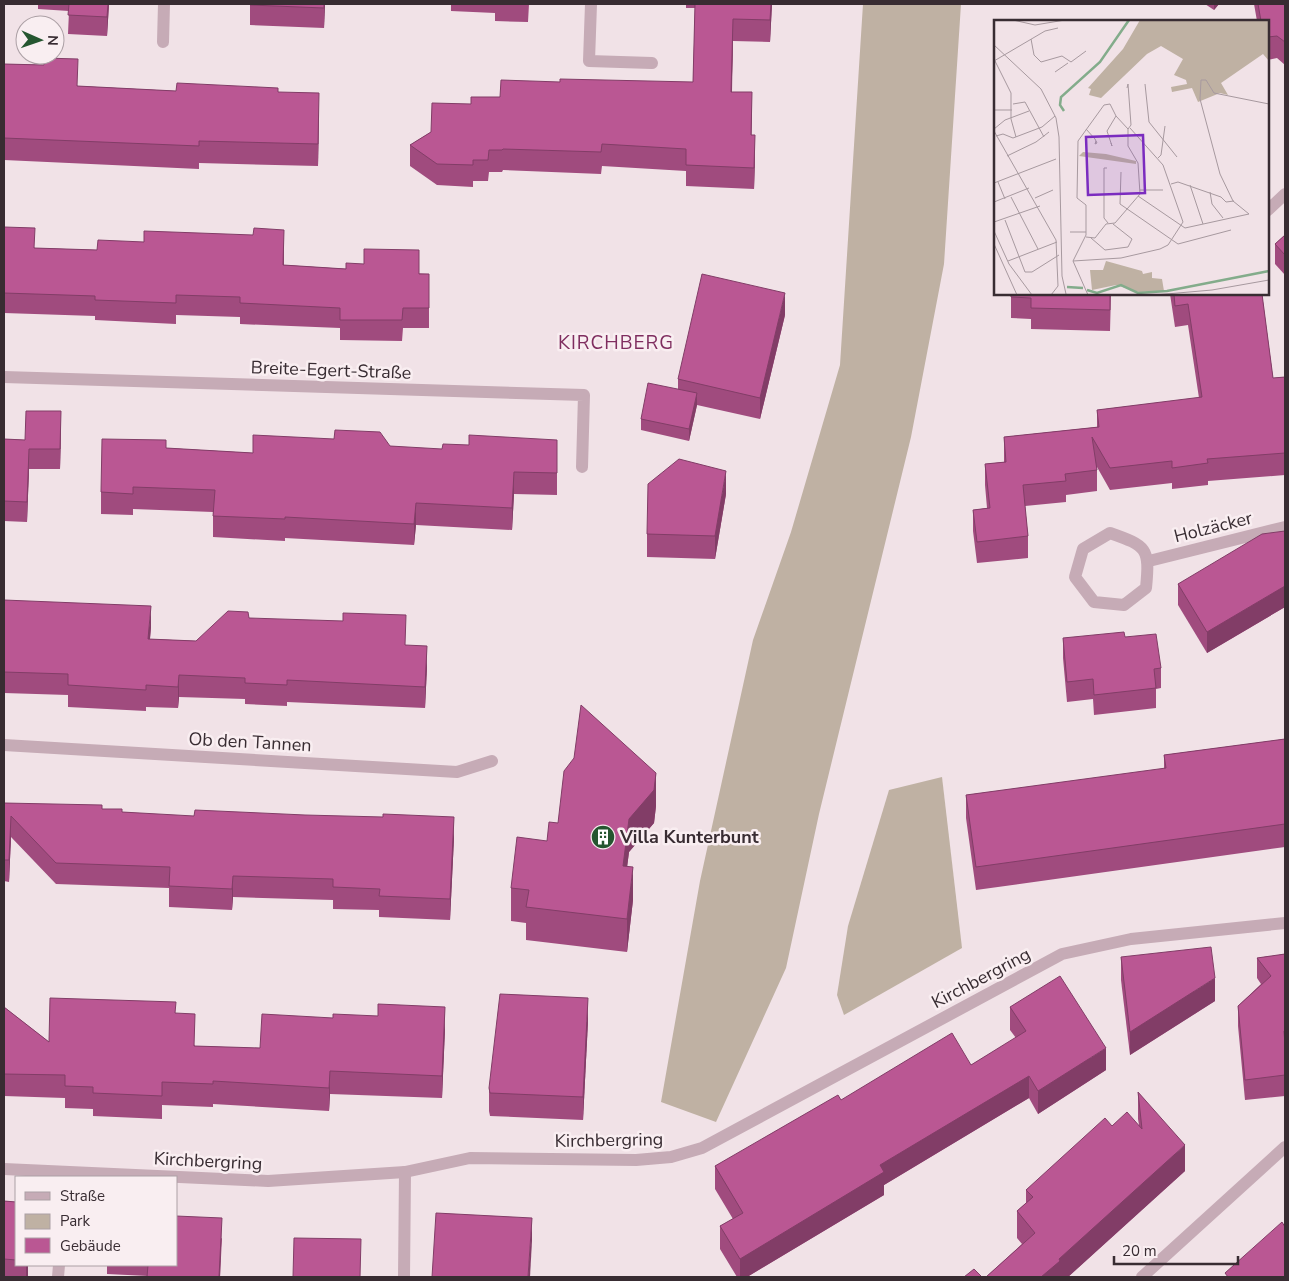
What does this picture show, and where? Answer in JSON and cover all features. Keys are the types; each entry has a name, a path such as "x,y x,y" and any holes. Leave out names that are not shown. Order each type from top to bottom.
{"street":[{"path":"163,42 164,4"},
{"path":"591,4 589,61 652,63"},
{"path":"1269,209 1285,194"},
{"name":"Breite-Egert-Straße","path":"4,377 584,395 582,467"},
{"name":"Holzäcker","path":"1149,561 1285,527"},
{"path":"1110,533 1138,543 1149,561 1146,588 1124,605 1094,602 1075,577 1083,548 1110,533"},
{"name":"Ob den Tannen","path":"4,745 458,772 492,761"},
{"name":"Kirchbergring","path":"178,1178 268,1181 405,1172 470,1158 636,1160 671,1157 702,1148 1062,954 1131,939 1285,923"},
{"path":"1142,1277 1285,1147"},
{"name":"Kirchbergring","path":"4,1169 122,1176"},
{"path":"404,1277 405,1172"}],"green space":[{"path":"863,4 961,4 944,264 911,437 819,814 786,968 716,1122 661,1102 700,881 753,640 791,532 840,365"},
{"path":"942,777 962,948 844,1015 837,995 848,926 889,790"}],"building":[{"path":"69,4 108,4 107,17 68,15"},
{"path":"324,4 324,8 250,5"},
{"path":"695,4 771,4 770,20 733,19 731,92 752,92 751,135 755,135 754,168 686,165 686,149 602,144 601,152 489,150 488,160 473,160 473,165 437,164 410,145 431,132 432,103 471,104 471,97 500,97 501,80 560,82 560,79 693,82"},
{"path":"1258,4 1285,4 1285,42 1277,36 1269,37 1269,20 1261,20"},
{"path":"65,59 78,59 77,86 176,91 177,83 278,88 278,92 319,93 318,144 199,141 199,146 4,138 4,64 65,65"},
{"path":"4,227 35,228 34,248 97,250 98,240 144,242 144,231 253,235 254,228 284,230 283,265 346,269 346,263 364,264 364,249 419,250 419,274 429,274 429,308 403,308 402,320 340,320 340,308 240,303 240,297 176,295 176,303 95,300 95,296 4,293"},
{"path":"1285,235 1285,255 1275,244"},
{"path":"702,274 785,293 760,398 678,379"},
{"path":"1011,295 1110,295 1110,310 1031,308 1031,298 1011,297"},
{"path":"1174,295 1262,295 1273,378 1285,377 1285,453 1207,459 1208,463 1172,468 1172,461 1110,468 1092,437 1097,470 1065,474 1066,481 1023,485 1028,536 977,542 973,510 990,508 985,464 1006,462 1004,437 1099,427 1097,410 1202,397 1188,304 1175,306"},
{"path":"648,383 697,393 689,429 641,419"},
{"path":"26,411 61,411 60,449 29,449 27,502 4,501 4,439 25,440"},
{"path":"335,430 380,432 390,446 442,449 443,444 469,445 469,435 557,440 557,473 514,472 512,508 416,503 414,524 285,517 285,519 213,516 215,490 133,487 133,494 101,492 102,439 166,440 166,448 253,453 253,435 334,439"},
{"path":"679,459 726,471 715,536 647,534 648,484"},
{"path":"1285,531 1285,586 1207,632 1178,584 1262,534"},
{"path":"4,600 151,606 148,639 196,641 228,611 248,612 249,618 343,621 343,613 406,615 405,645 427,646 425,687 287,680 287,685 245,683 245,678 179,675 178,687 146,685 146,690 68,685 68,674 4,672"},
{"path":"1124,632 1125,637 1156,634 1161,668 1154,669 1156,688 1094,695 1093,679 1067,682 1063,638"},
{"name":"Villa Kunterbunt","path":"581,705 656,773 654,790 629,819 623,866 633,867 627,919 526,907 529,890 511,888 517,837 547,841 549,822 558,823 564,771 574,758"},
{"path":"1285,739 1285,824 976,867 966,795 1166,768 1164,755"},
{"path":"4,803 102,805 102,809 122,809 122,812 194,816 195,810 305,815 383,817 383,814 454,817 450,899 379,896 380,889 333,887 333,879 233,876 232,889 169,886 170,867 56,863 11,816 9,860 4,860"},
{"path":"1211,947 1215,978 1130,1032 1121,957"},
{"path":"1285,954 1285,1075 1245,1080 1238,1006 1271,976 1257,958"},
{"path":"1060,976 1106,1048 1038,1091 1029,1076 880,1165 884,1172 740,1259 720,1226 743,1213 715,1166 838,1095 841,1100 952,1033 971,1065 1026,1031 1010,1007"},
{"path":"500,994 588,998 583,1097 490,1093"},
{"path":"50,998 176,1002 175,1013 195,1014 194,1046 260,1048 262,1014 333,1018 333,1014 378,1016 378,1004 445,1007 442,1076 330,1071 329,1088 213,1081 213,1084 162,1082 162,1096 93,1093 93,1087 65,1086 65,1075 4,1074 4,1007 49,1042"},
{"path":"1138,1092 1185,1145 1041,1277 986,1277 1035,1233 1017,1211 1033,1197 1026,1190 1105,1118 1112,1126 1127,1112 1142,1129"},
{"path":"4,1201 15,1202 15,1260 4,1259"},
{"path":"436,1213 532,1218 528,1277 432,1277"},
{"path":"178,1216 222,1218 219,1277 147,1277 148,1266 178,1266"},
{"path":"1282,1222 1285,1227 1285,1277 1228,1277 1225,1273"},
{"path":"294,1238 361,1239 360,1277 293,1277"},
{"path":"974,1269 982,1277 964,1277"}],"place":[{"name":"Villa Kunterbunt","path":"603,837"}],"district":[{"name":"KIRCHBERG","path":"616,342"}]}
